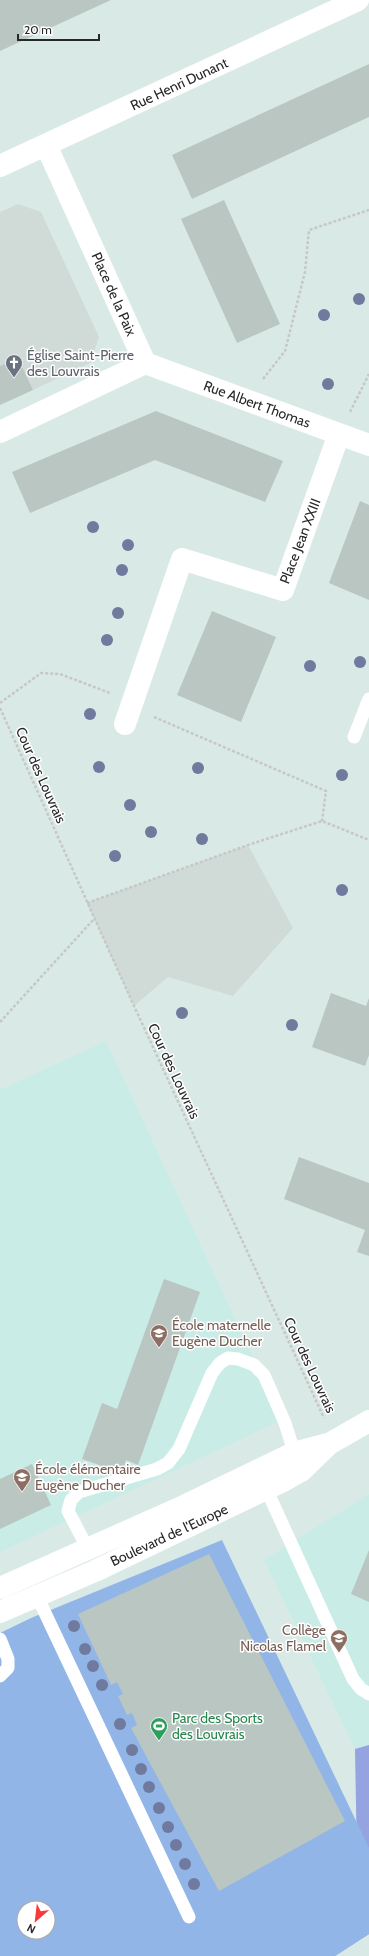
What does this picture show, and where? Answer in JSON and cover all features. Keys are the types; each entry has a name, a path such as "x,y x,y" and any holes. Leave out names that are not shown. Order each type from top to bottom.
{"street":[{"name":"Rue Henri Dunant","path":"0,166 358,0"},
{"name":"Place de la Paix","path":"46,145 145,363"},
{"name":"Rue Albert Thomas","path":"145,363 369,445"},
{"path":"0,432 145,363"},
{"name":"Place Jean XXIII","path":"125,724 182,559 283,590 339,434"},
{"name":"Boulevard de l'Europe","path":"0,1612 95,1571 267,1489 297,1462 369,1421"},
{"name":"Boulevard de l'Europe","path":"0,1588 184,1506 255,1471 297,1462"}],"lane":[{"path":"354,737 369,699"},
{"path":"88,1550 68,1511 71,1500 79,1492 156,1469 168,1462 179,1449 212,1373 220,1363 228,1358 238,1359 254,1365 264,1374 285,1423 297,1462"},
{"path":"255,1471 267,1489 353,1679 361,1689 369,1694"},
{"path":"37,1596 189,1916"},
{"path":"0,1639 8,1659 8,1668 0,1676"}],"path":[{"path":"246,400 285,350 305,272 309,230 369,210"},
{"path":"339,434 369,374"},
{"path":"0,703 41,672 60,674 133,701 153,717 326,791 322,821"},
{"name":"Cour des Louvrais","path":"0,708 331,1442"},
{"path":"88,903 248,845 322,821 369,840"},
{"path":"0,1022 95,919"}],"shaded area":[{"path":"18,204 41,212 99,337 90,363 33,390 18,358 0,366 0,212"},
{"path":"248,845 293,928 233,996 168,977 134,1006 87,903"},
{"path":"106,1041 282,1420 0,1552 0,1090"},
{"name":"Collège Nicolas Flamel","path":"369,1494 369,1745 355,1749 264,1560"},
{"name":"Parc des Sports des Louvrais","path":"222,1540 369,1848 369,1934 335,1956 0,1956 0,1633 31,1618"},
{"path":"369,1745 369,1934 335,1956 357,1860 355,1749"}],"building":[{"path":"0,0 111,0 0,51"},
{"path":"369,64 369,117 192,199 172,155"},
{"path":"224,200 280,324 237,343 181,219"},
{"name":"Église Saint-Pierre des Louvrais","path":"18,358 33,390 0,405 0,366"},
{"path":"156,411 283,461 265,502 155,460 30,513 12,472"},
{"path":"360,501 369,505 369,600 329,583"},
{"path":"212,611 276,637 241,722 177,695"},
{"path":"331,993 366,1006 369,998 369,1055 365,1066 312,1047"},
{"path":"299,1157 369,1183 369,1256 357,1252 365,1230 284,1199"},
{"name":"École maternelle Eugène Ducher","path":"164,1279 200,1292 138,1465 126,1460 122,1473 82,1459 102,1403 117,1409"},
{"name":"École élémentaire Eugène Ducher","path":"32,1464 51,1505 0,1529 0,1479"},
{"path":"369,1550 369,1602 351,1594"},
{"path":"209,1554 345,1821 219,1891 131,1728 137,1725 132,1713 127,1715 118,1696 123,1694 117,1682 111,1685 78,1614"}],"place":[{"name":"Église Saint-Pierre des Louvrais","path":"14,378"},
{"name":"École maternelle Eugène Ducher","path":"159,1348"},
{"name":"École élémentaire Eugène Ducher","path":"22,1492"},
{"name":"Collège Nicolas Flamel","path":"339,1653"},
{"name":"Parc des Sports des Louvrais","path":"159,1741"}]}
